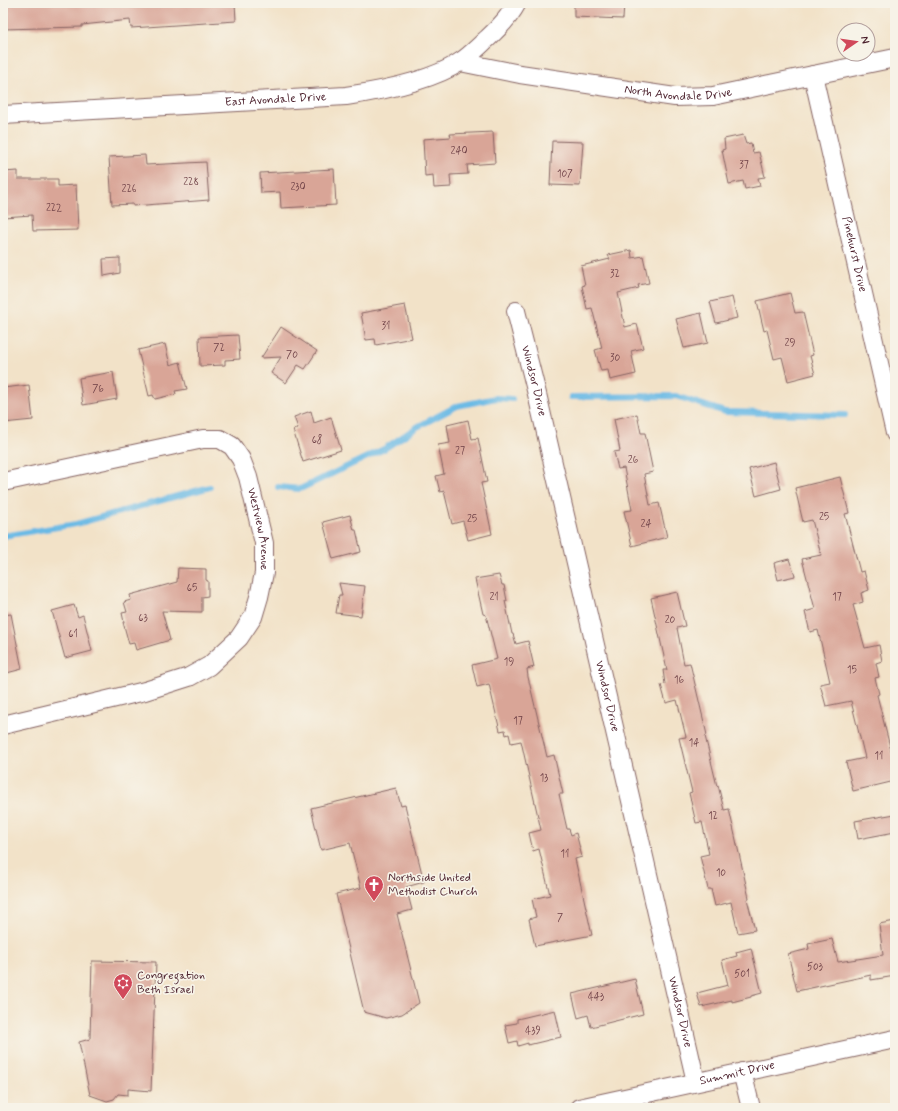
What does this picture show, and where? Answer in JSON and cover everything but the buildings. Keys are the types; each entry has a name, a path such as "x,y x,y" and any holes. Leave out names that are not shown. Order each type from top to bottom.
{"street":[{"name":"East Avondale Drive","path":"3,115 346,96 370,93 434,74 460,62 498,29 517,3"},
{"name":"North Avondale Drive","path":"460,62 520,74 675,97 713,96 895,58"},
{"name":"Pinehurst Drive","path":"813,75 895,433"},
{"name":"Windsor Drive","path":"516,311 539,402 696,1082"},
{"name":"Westview Avenue","path":"3,482 203,439 220,439 232,446 241,459 248,477 264,543 264,573 259,598 253,617 239,638 209,666 189,677 144,691 3,725"},
{"name":"Summit Drive","path":"579,1108 895,1039"},
{"path":"742,1072 751,1108"}],"waterway":[{"path":"571,397 676,396 725,412 845,415"},
{"path":"278,487 300,489 384,449 417,427 457,406 496,398 512,399"},
{"path":"3,536 76,524 210,487"}],"place":[{"name":"Northside United Methodist Church","path":"374,902"},
{"name":"Congregation Beth Israel","path":"123,1000"}]}
